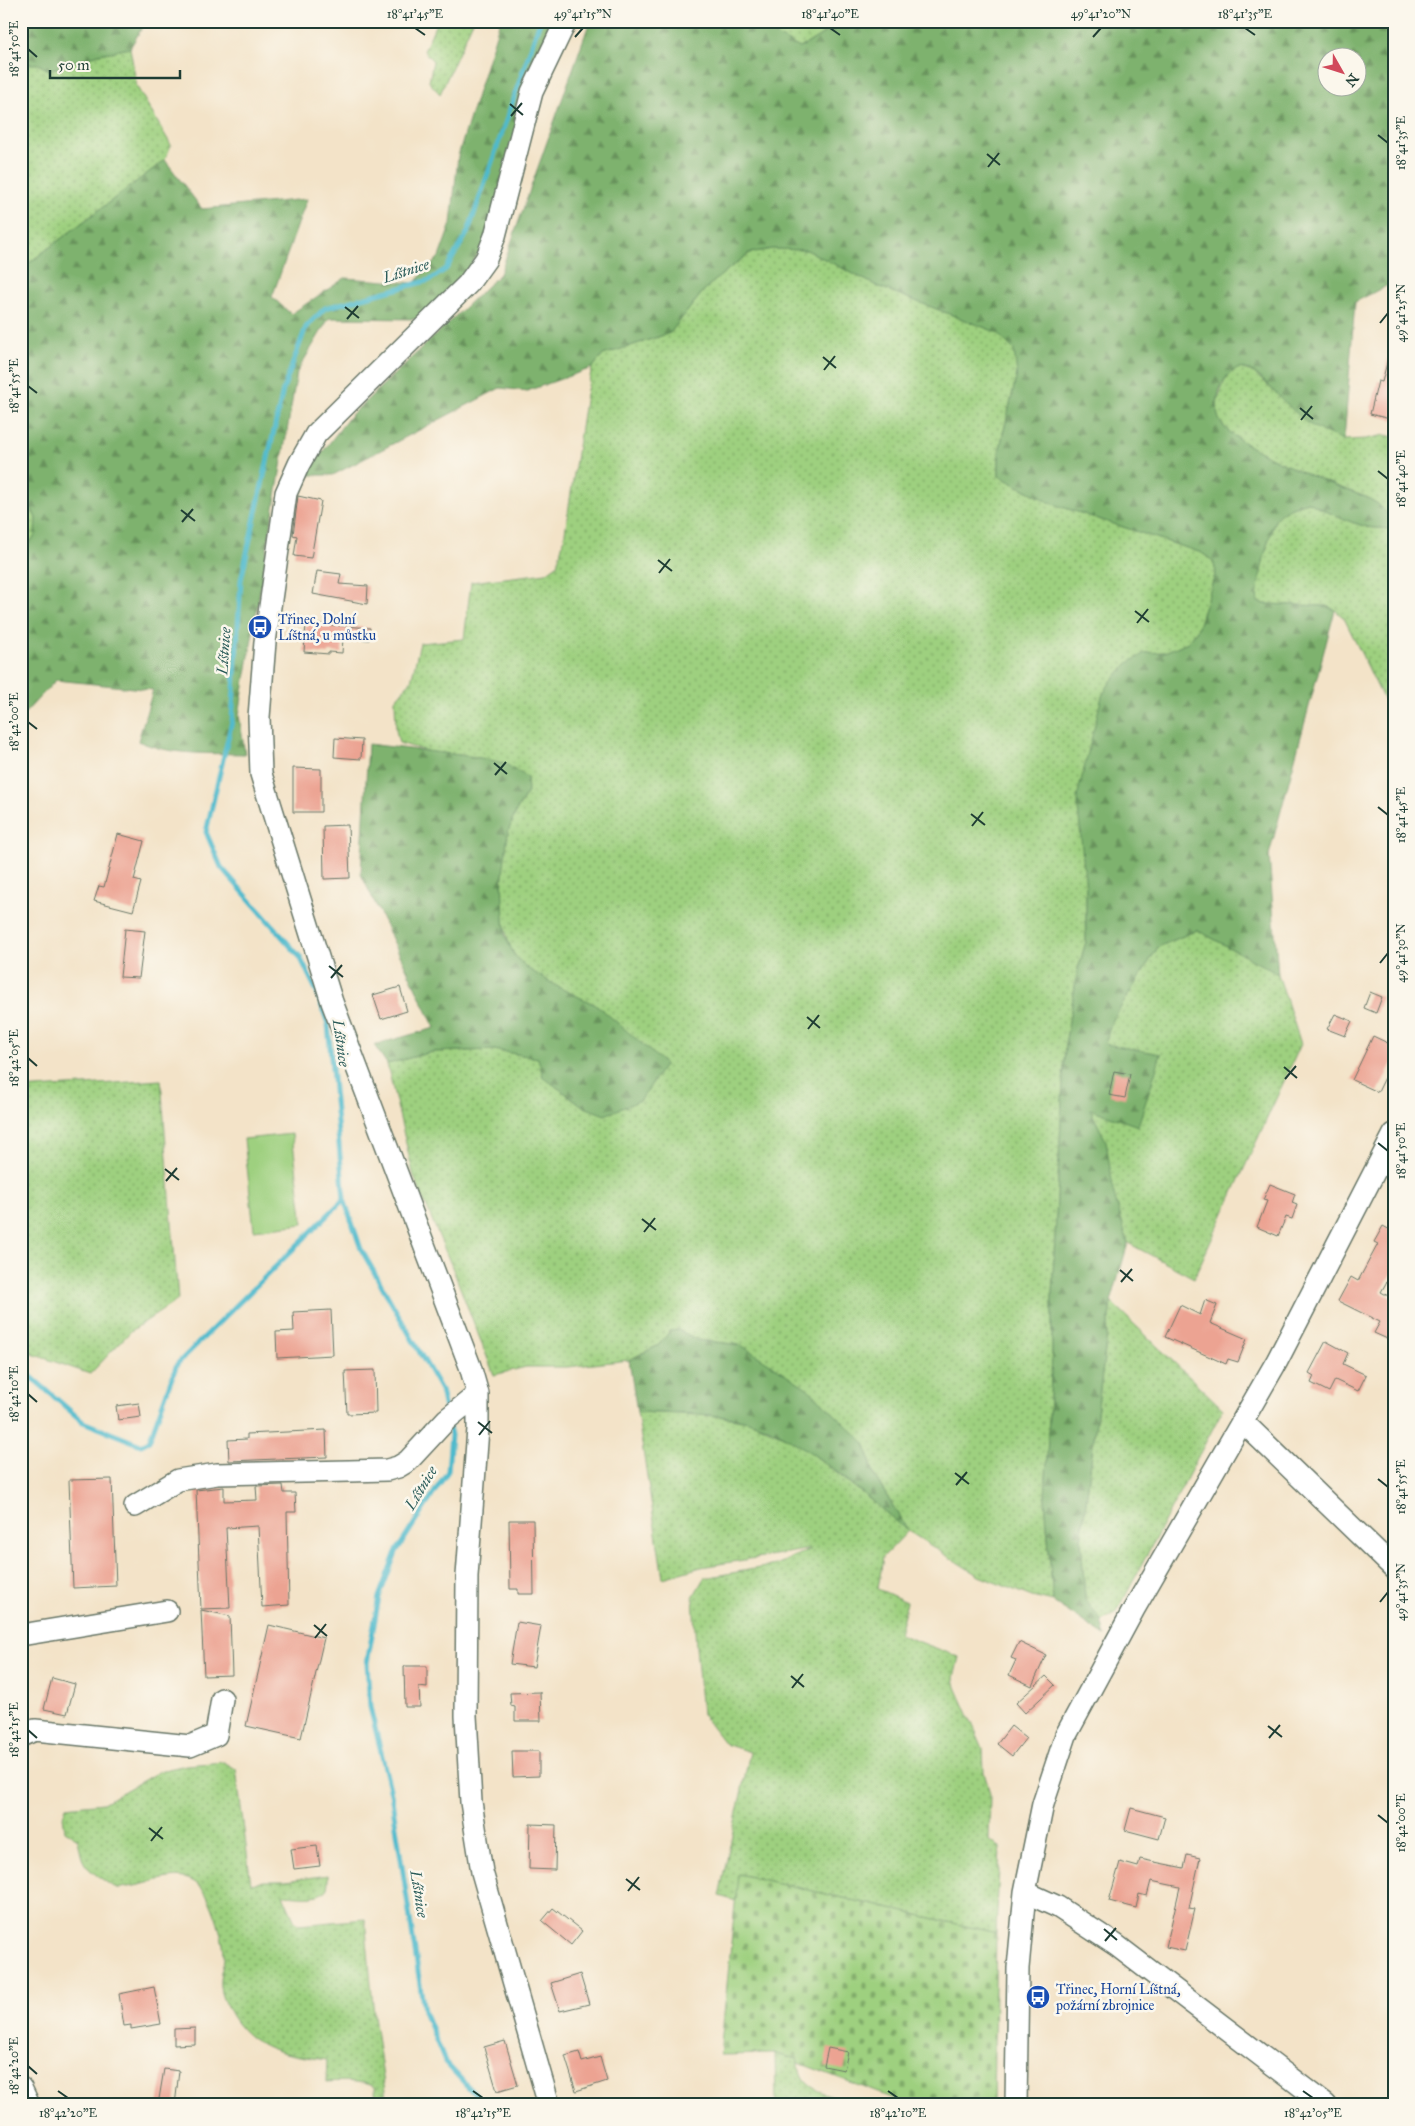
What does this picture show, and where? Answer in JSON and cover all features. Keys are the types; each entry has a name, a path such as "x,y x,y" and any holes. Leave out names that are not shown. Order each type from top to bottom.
{"street":[{"path":"549,2105 482,1872 471,1802 466,1716 467,1576 478,1430 478,1394 470,1366 332,1002 261,774 259,717 265,642 286,493 299,464 316,434 468,284 486,259 494,236 532,92 566,21"},
{"path":"1016,2105 1018,1968 1025,1892 1043,1804 1066,1735 1134,1609 1277,1361 1394,1134"},
{"path":"135,1506 178,1480 217,1474 387,1470 398,1468 408,1461 447,1419 478,1394"},
{"path":"1243,1422 1394,1568"},
{"path":"21,1635 167,1611"},
{"path":"21,1736 35,1730 190,1746 216,1735 222,1699"},
{"path":"1025,1892 1058,1907 1116,1946 1326,2105"},
{"path":"21,2088 29,2105"}],"green space":[{"path":"21,21 146,21 130,48 99,54 49,70 38,64 29,64 26,59 22,43"},
{"path":"437,21 473,21 440,94 429,82 433,61 424,51"},
{"path":"500,21 555,21 483,247 462,277 418,319 329,318 297,372 239,715 245,754 177,751 151,746 138,741 153,690 56,680 21,717 21,552 35,536 36,518 21,486 21,269 165,160 202,209 307,199 272,297 291,314 345,278 414,283 439,257 451,224 458,156"},
{"path":"590,21 771,21 767,31 800,48 824,33 833,21 1394,21 1394,282 1355,302 1344,440 1306,422 1253,372 1243,369 1235,370 1227,376 1218,394 1218,415 1221,423 1246,444 1288,466 1366,497 1378,504 1394,520 1394,531 1367,527 1337,516 1308,502 1287,509 1277,517 1267,545 1258,586 1258,602 1264,604 1326,606 1335,610 1269,855 1278,974 1197,930 1158,947 1111,1023 1105,1044 1161,1054 1138,1126 1090,1109 1106,1141 1114,1195 1128,1243 1111,1302 1081,1541 1085,1599 1101,1621 1105,1636 1053,1602 1045,1499 1052,1356 1052,1294 1065,1045 1078,969 1086,942 1086,889 1077,797 1102,696 1111,681 1128,663 1145,653 1165,652 1188,642 1197,630 1216,572 1213,561 1202,553 1053,504 999,476 999,452 1017,374 1014,350 996,332 877,286 807,250 772,249 750,253 705,289 670,333 603,355 592,368 527,391 500,388 333,475 305,475 350,416 500,274"},
{"path":"771,21 833,21 824,33 800,48 766,31"},
{"path":"21,42 25,57 49,70 99,54 130,48 137,87 171,145 165,160 21,269"},
{"path":"772,249 807,250 877,286 996,332 1015,350 1017,374 999,452 999,476 1053,504 1202,553 1213,561 1216,572 1197,630 1188,642 1165,652 1145,653 1086,889 1086,942 1078,969 1065,1045 1052,1294 1052,1356 1045,1499 1053,1602 1032,1597 979,1576 908,1531 883,1557 878,1589 907,1602 899,1634 959,1657 954,1678 956,1687 983,1748 984,1772 990,1794 989,1841 1000,1847 996,1933 739,1874 736,1901 719,1896 750,1752 725,1744 702,1714 693,1597 704,1578 776,1565 811,1549 701,1567 663,1578 637,1412 717,1416 749,1421 799,1443 907,1529 874,1475 865,1443 741,1345 698,1340 678,1330 670,1331 659,1345 629,1360 567,1367 526,1367 494,1375 452,1267 414,1177 387,1064 432,1052 494,1050 539,1058 598,1006 552,984 530,970 514,954 509,942 505,928 502,895 506,846 511,822 528,792 476,757 431,752 399,743 396,730 395,700 411,681 420,643 464,639 471,582 546,573 557,565 564,539 586,394 592,368 603,355 670,333 705,289 726,271 750,253"},
{"path":"1239,368 1253,372 1312,426 1344,440 1366,439 1385,435 1394,437 1394,520 1378,504 1366,497 1288,466 1246,444 1231,433 1219,420 1217,405 1226,378 1231,372"},
{"path":"21,486 36,518 35,536 21,552"},
{"path":"1308,502 1359,525 1394,531 1394,721 1344,618 1335,610 1326,606 1263,604 1257,601 1258,585 1274,522 1287,509"},
{"path":"368,744 476,757 504,763 527,777 528,792 517,809 508,832 502,883 505,935 514,955 527,968 560,988 598,1006 665,1064 641,1100 605,1115 584,1107 543,1077 538,1058 494,1050 432,1052 387,1064 374,1045 435,1028 361,874"},
{"path":"1197,930 1278,974 1301,1044 1194,1278 1128,1243 1089,1108 1139,1126 1105,1044 1111,1023 1158,947"},
{"path":"161,1080 178,1300 131,1331 90,1374 21,1350 21,1089"},
{"path":"292,1134 303,1224 254,1230 244,1139"},
{"path":"1111,1302 1223,1409 1116,1614 1101,1621 1085,1599 1081,1541"},
{"path":"678,1330 698,1340 741,1345 807,1388 865,1443 874,1475 908,1531 832,1468 790,1439 769,1429 748,1421 721,1416 637,1412 629,1360 659,1345 670,1331"},
{"path":"224,1762 236,1769 251,1884 328,1875 327,1888 319,1895 283,1895 294,1920 299,1925 365,1919 374,2015 387,2105 376,2105 375,2088 371,2085 338,2081 326,2082 327,2060 270,2048 247,2034 237,2023 226,2006 221,1992 220,1977 224,1961 224,1951 218,1923 207,1896 195,1882 186,1878 176,1877 136,1886 117,1888 95,1874 87,1866 82,1858 78,1839 65,1831 63,1816 66,1807 103,1803 160,1771 186,1765"},
{"path":"738,1874 996,1933 993,2105 911,2105 799,2063 798,2059 775,2054 720,2055"},
{"path":"775,2054 798,2059 803,2078 817,2090 837,2097 879,2105 776,2105"}],"building":[{"path":"1389,355 1394,355 1394,420 1370,414 1378,381 1382,382"},
{"path":"298,496 321,501 311,558 294,556 297,536 293,535"},
{"path":"317,571 341,574 339,584 368,586 367,604 313,594"},
{"path":"306,623 370,628 369,640 343,638 342,653 304,652"},
{"path":"335,738 362,740 361,759 334,757"},
{"path":"293,768 321,769 321,812 293,812"},
{"path":"348,825 350,878 324,879 323,826"},
{"path":"118,834 144,841 134,880 141,882 133,911 94,901 99,886 104,887"},
{"path":"125,929 145,931 139,978 120,977"},
{"path":"400,987 407,1011 381,1019 373,995"},
{"path":"1370,992 1382,997 1376,1013 1364,1008"},
{"path":"1335,1014 1352,1021 1345,1036 1327,1029"},
{"path":"1373,1036 1394,1046 1394,1059 1378,1092 1352,1080"},
{"path":"1114,1071 1130,1074 1125,1098 1109,1095"},
{"path":"1270,1184 1295,1194 1292,1203 1297,1205 1292,1219 1286,1217 1278,1236 1257,1227 1267,1201 1263,1200"},
{"path":"1383,1226 1394,1232 1394,1269 1381,1292 1392,1298 1394,1295 1394,1342 1374,1333 1380,1322 1338,1301 1351,1277 1358,1281 1378,1244 1374,1242"},
{"path":"1205,1300 1217,1305 1210,1323 1247,1339 1238,1362 1228,1359 1226,1364 1165,1337 1180,1305 1200,1315"},
{"path":"331,1310 333,1355 277,1358 276,1332 294,1331 293,1312"},
{"path":"1326,1341 1348,1353 1343,1364 1366,1375 1358,1391 1335,1380 1329,1392 1311,1383 1314,1376 1309,1373"},
{"path":"375,1370 376,1413 347,1414 345,1371"},
{"path":"139,1403 141,1417 118,1420 116,1406"},
{"path":"326,1430 327,1457 229,1461 228,1440 247,1439 247,1434"},
{"path":"112,1479 116,1586 73,1588 69,1480"},
{"path":"283,1485 284,1493 295,1493 296,1512 287,1512 289,1605 262,1607 258,1526 226,1528 230,1608 201,1609 196,1490 224,1487 224,1501 257,1500 256,1486"},
{"path":"509,1520 533,1520 534,1594 518,1594 518,1589 510,1589"},
{"path":"201,1610 230,1616 232,1675 204,1676"},
{"path":"517,1622 541,1626 534,1667 510,1664"},
{"path":"269,1625 324,1638 301,1738 246,1726"},
{"path":"1019,1642 1046,1655 1032,1686 1009,1675 1016,1660 1011,1658"},
{"path":"404,1666 427,1666 427,1688 419,1687 420,1707 405,1707"},
{"path":"1046,1676 1055,1685 1025,1713 1016,1703"},
{"path":"52,1678 75,1684 67,1714 44,1709"},
{"path":"540,1692 541,1721 515,1721 515,1707 511,1706 510,1693"},
{"path":"1011,1726 1026,1738 1012,1756 997,1744"},
{"path":"512,1751 539,1751 539,1776 513,1777"},
{"path":"1131,1808 1165,1817 1159,1839 1125,1830"},
{"path":"530,1824 556,1825 555,1870 529,1869"},
{"path":"317,1846 320,1866 294,1869 291,1849"},
{"path":"1187,1855 1200,1858 1189,1908 1195,1909 1185,1951 1166,1947 1180,1887 1151,1881 1147,1896 1139,1894 1136,1908 1109,1901 1120,1862 1138,1867 1140,1859 1184,1868"},
{"path":"553,1908 582,1931 571,1945 542,1921"},
{"path":"580,1974 589,2004 560,2011 551,1983"},
{"path":"154,1987 161,2024 131,2029 131,2025 124,2026 119,1994"},
{"path":"195,2028 195,2044 174,2045 174,2029"},
{"path":"505,2041 518,2085 497,2091 484,2047"},
{"path":"828,2048 848,2052 844,2070 824,2066"},
{"path":"579,2052 582,2062 600,2057 607,2081 576,2091 565,2056"},
{"path":"164,2069 179,2071 175,2105 158,2105"}],"waterway":[{"name":"Líštnice","path":"446,1414 441,1390 361,1249 344,1199 328,1024 316,990 300,957 221,867 206,832 232,721 241,580 283,390 306,327 325,308 430,280 446,269 468,232 540,21"},
{"path":"21,1372 28,1374 83,1422 141,1445 149,1441 177,1364 344,1199"},
{"name":"Líštnice","path":"449,1427 451,1435 448,1471 396,1552 379,1597 367,1663 370,1707 391,1793 424,2011 445,2062 485,2105"}],"place":[{"name":"Třinec, Dolní Líštná, u můstku","path":"260,627"},
{"name":"Třinec, Horní Líštná, požární zbrojnice","path":"1038,1997"}]}
